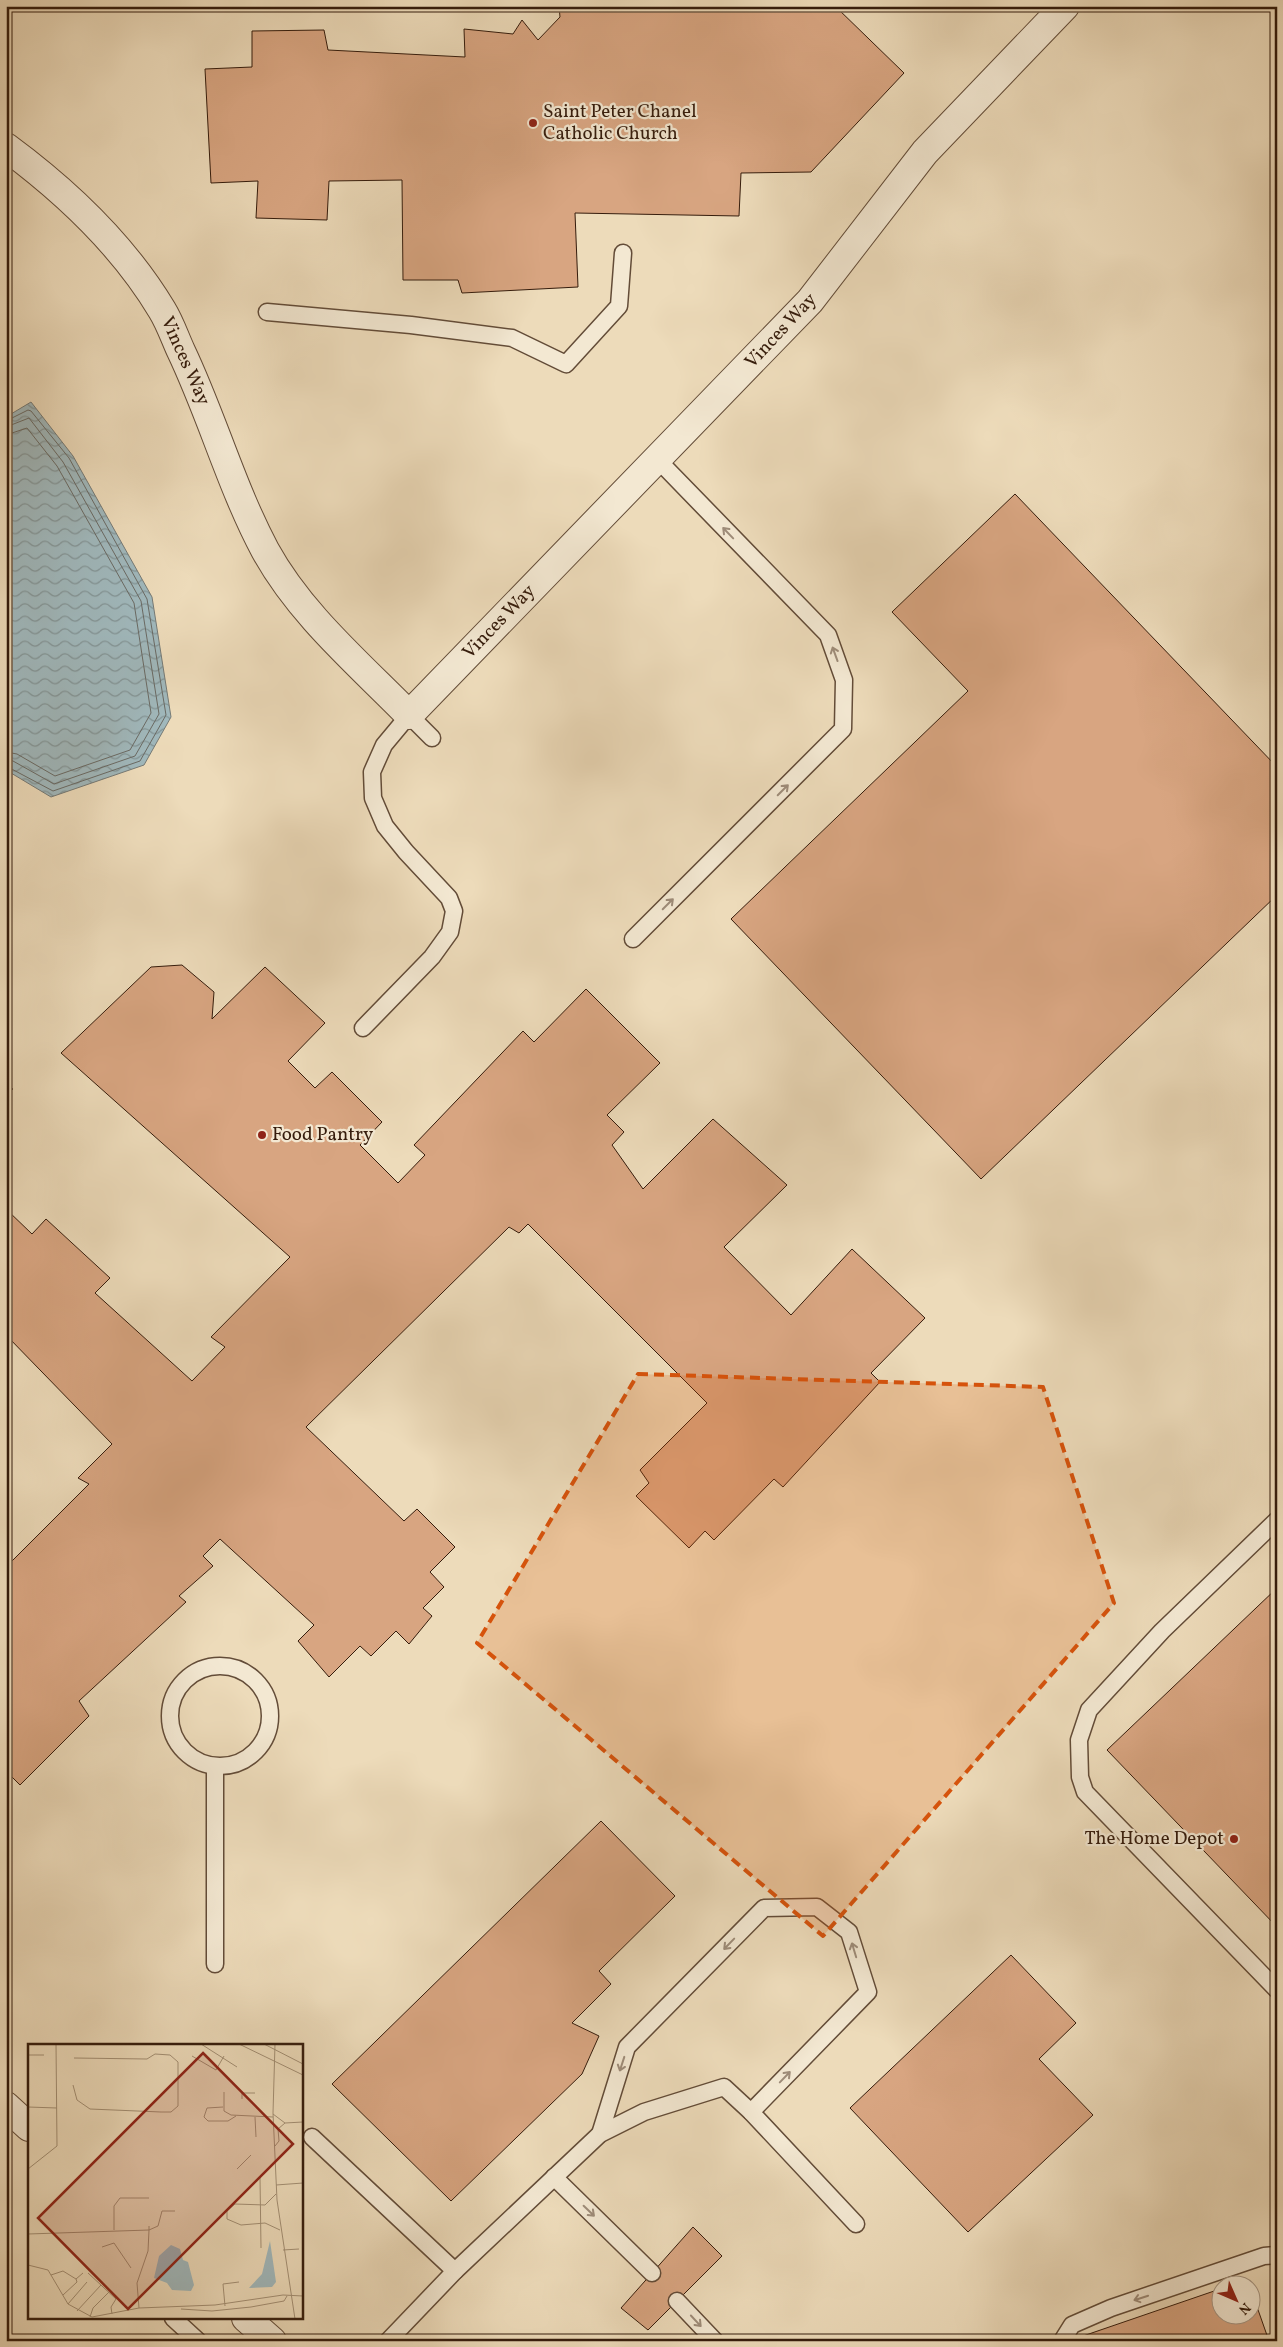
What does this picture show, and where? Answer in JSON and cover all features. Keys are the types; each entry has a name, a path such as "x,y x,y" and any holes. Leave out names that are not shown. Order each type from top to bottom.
{"street":[{"name":"Vinces Way","path":"6,146 73,200 117,247 162,310 190,370 234,479 266,550 300,603 409,715 810,301 925,152 1065,6"},
{"path":"6,2106 28,2126"},
{"path":"248,2320 272,2341"}],"lane":[{"path":"267,312 411,325 512,338 566,364 619,306 623,253"},
{"path":"633,939 844,729 844,680 828,636 658,460"},
{"path":"363,1028 432,957 450,932 454,911 449,898 406,852 385,826 373,798 372,772 384,745 409,715 432,738"},
{"path":"1277,1520 1162,1631 1089,1710 1079,1740 1080,1777 1085,1792 1277,1990"},
{"path":"219,1665 242,1670 260,1685 270,1706 269,1729 257,1750 238,1763 215,1767 194,1760 178,1745 170,1725 171,1703 181,1684 198,1670 219,1665"},
{"path":"215,1767 215,1964"},
{"path":"600,2134 627,2047 764,1908 817,1908 849,1932 868,1992 751,2112"},
{"path":"388,2341 455,2271 600,2134 644,2112 724,2088 751,2112 856,2224"},
{"path":"312,2136 455,2271"},
{"path":"554,2177 652,2273"},
{"path":"1062,2341 1072,2325 1111,2308 1264,2256 1277,2255"},
{"path":"677,2301 715,2341"},
{"path":"175,2320 198,2341"}],"highlighted area":[{"path":"638,1374 1043,1387 1114,1603 823,1936 477,1643"}],"water":[{"path":"31,402 73,456 152,597 171,717 144,765 51,797 6,770 6,417"}],"building":[{"name":"Saint Peter Chanel Catholic Church","path":"559,6 835,6 904,73 811,172 741,173 739,216 575,213 578,287 462,293 458,280 403,280 402,180 329,181 327,220 256,218 258,181 211,183 205,69 252,67 252,31 324,30 328,50 465,57 464,29 513,34 522,20 538,40 560,17"},
{"path":"1015,494 1277,767 1277,895 981,1179 731,919 968,691 892,612"},
{"path":"182,965 214,992 212,1019 265,967 325,1023 288,1061 315,1088 332,1072 382,1122 360,1145 398,1183 425,1155 414,1145 523,1031 534,1042 586,989 660,1063 607,1115 624,1132 612,1145 643,1189 713,1119 787,1185 724,1247 791,1315 852,1249 925,1318 871,1373 880,1382 783,1487 774,1479 714,1540 705,1531 689,1548 636,1496 649,1483 640,1470 707,1403 528,1224 519,1233 509,1227 306,1427 404,1521 417,1509 455,1547 430,1572 444,1587 423,1608 432,1616 409,1644 396,1631 371,1656 360,1646 329,1677 298,1641 314,1625 220,1539 203,1556 213,1566 179,1596 186,1602 79,1701 89,1716 20,1785 6,1771 6,1567 89,1484 78,1478 112,1444 6,1335 6,1209 32,1234 46,1219 110,1278 95,1293 192,1381 225,1347 211,1337 290,1257 61,1053 151,967"},
{"path":"6,1083 13,1089 6,1096"},
{"name":"The Home Depot","path":"1277,1588 1277,1927 1107,1750"},
{"path":"601,1821 675,1896 599,1971 611,1984 572,2023 599,2036 582,2074 451,2201 332,2084"},
{"path":"1011,1955 1076,2023 1039,2059 1093,2115 968,2232 850,2108"},
{"path":"693,2227 722,2256 648,2330 621,2308"},
{"path":"1210,2292 1210,2324 1260,2324 1260,2315 1269,2341 1085,2341 1083,2336"}],"place":[{"name":"Saint Peter Chanel Catholic Church","path":"533,123"},
{"name":"Food Pantry","path":"262,1135"},
{"name":"The Home Depot","path":"1234,1839"}]}
